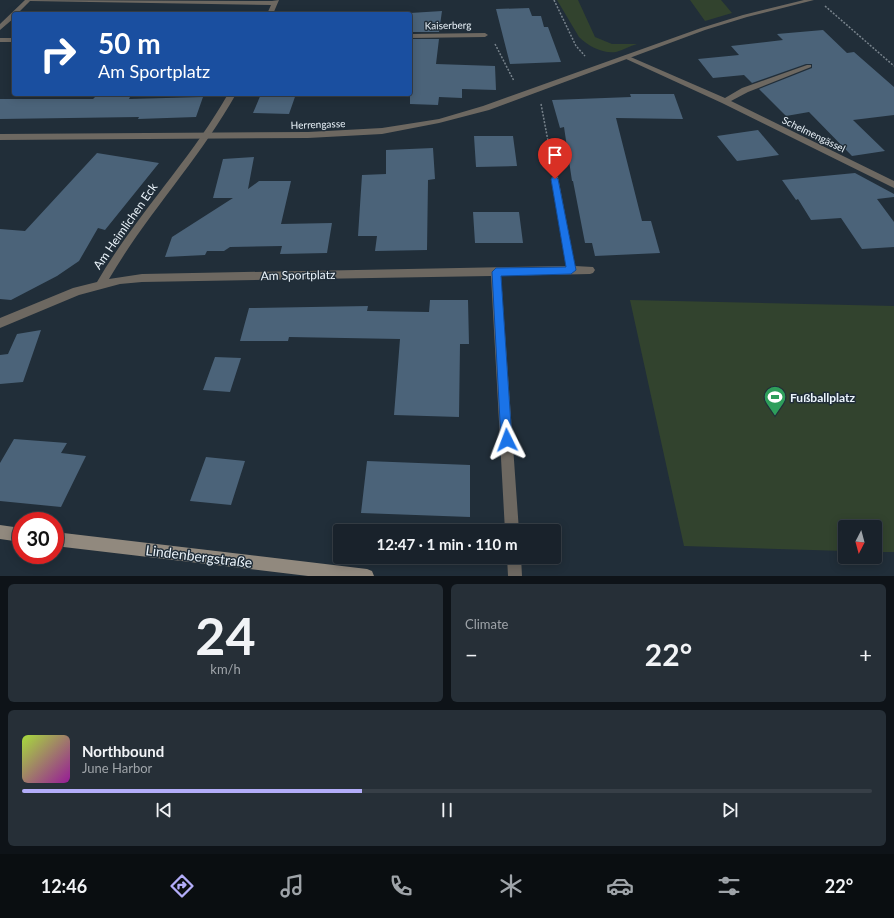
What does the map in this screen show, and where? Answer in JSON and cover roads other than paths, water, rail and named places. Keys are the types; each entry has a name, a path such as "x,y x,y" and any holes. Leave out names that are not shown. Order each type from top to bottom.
{"main road":[{"path":"0,532 12,534"},
{"name":"Lindenbergstraße","path":"64,540 367,576"}],"street":[{"path":"16,12 28,0"},
{"path":"32,0 275,1 271,12"},
{"name":"Herrengasse","path":"0,137 308,135 382,131 439,121 486,108 725,22 784,5 811,0"},
{"path":"0,28 12,16"},
{"name":"Kaiserberg","path":"412,36 485,35"},
{"path":"0,40 12,40"},
{"name":"Schelmengässel","path":"626,57 725,101 894,185"},
{"path":"725,101 745,90 809,66"},
{"path":"208,136 231,96"},
{"name":"Am Heimlichen Eck","path":"0,323 77,291 101,284 114,261 137,227 208,136"},
{"path":"555,179 571,270"},
{"name":"Am Sportplatz","path":"101,284 142,278 590,270"},
{"path":"496,272 512,524"},
{"path":"514,564 515,576"}],"place":[{"name":"Fußballplatz","path":"775,416"}]}
